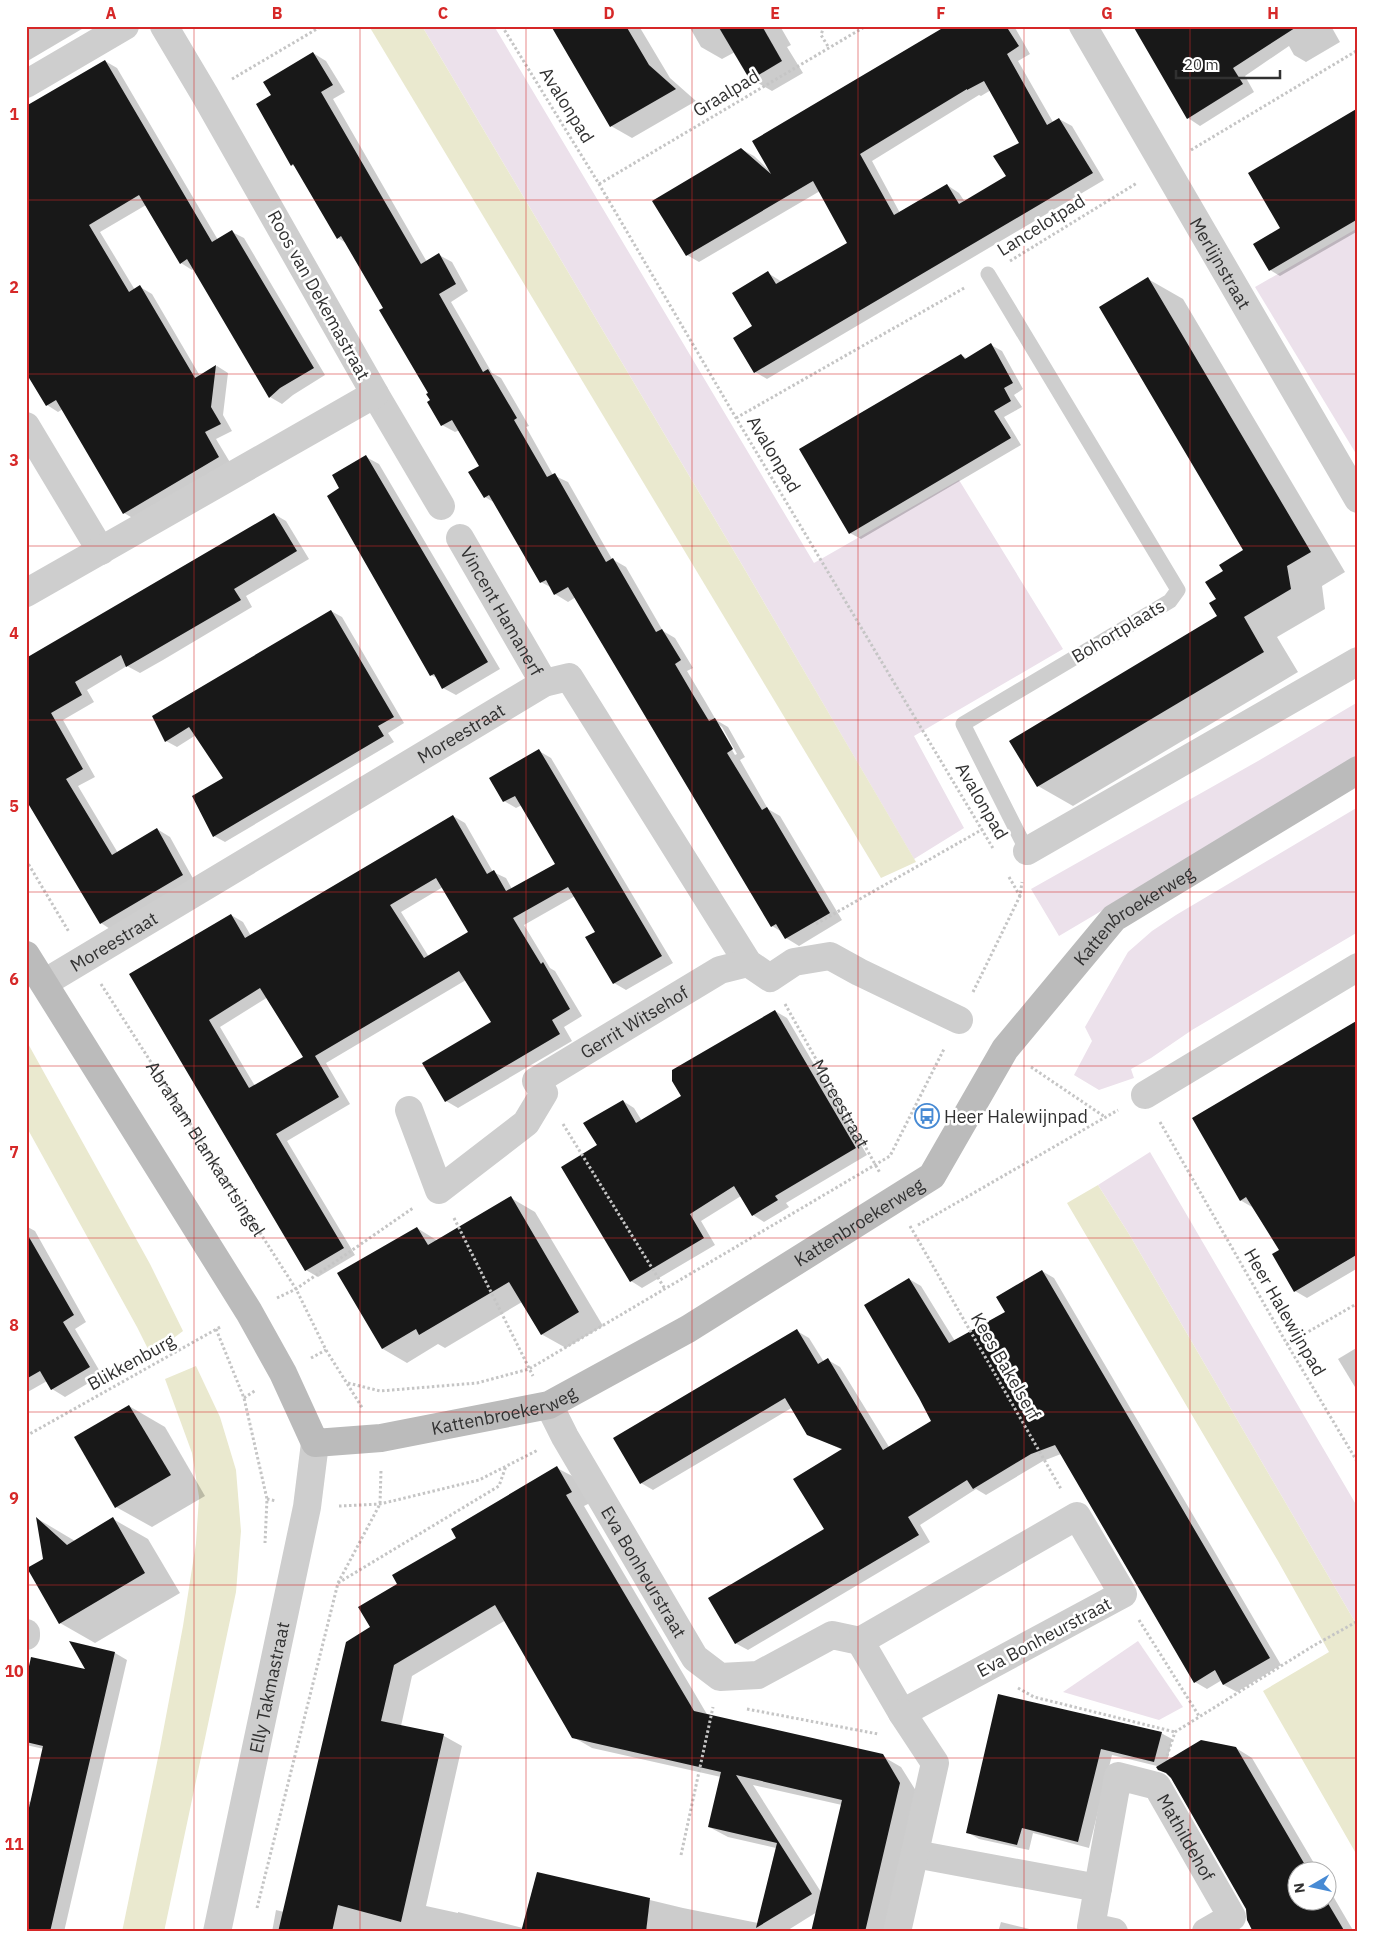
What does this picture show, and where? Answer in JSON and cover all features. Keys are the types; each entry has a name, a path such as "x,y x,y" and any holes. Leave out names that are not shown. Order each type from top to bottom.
{"street":[{"name":"Roos van Dekemastraat","path":"26,592 375,394 164,26"},
{"name":"Merlijnstraat","path":"1083,26 1358,499"},
{"path":"26,84 123,27"},
{"path":"375,394 441,506"},
{"path":"26,426 101,551"},
{"name":"Vincent Hamanerf","path":"460,538 544,683"},
{"path":"1027,851 1358,661"},
{"name":"Moreestraat","path":"44,983 544,683 568,677 748,963 770,978"},
{"name":"Kattenbroekerweg","path":"315,1443 382,1438 549,1405 688,1329 932,1176 1005,1050 1114,918 1358,770"},
{"path":"26,954 249,1312 283,1373 315,1443"},
{"path":"770,978 794,962 830,956 958,1020"},
{"name":"Gerrit Witsehof","path":"440,1190 526,1123 544,1093 536,1081 720,970 748,963"},
{"path":"1145,1095 1358,967"},
{"path":"409,1110 440,1190"},
{"name":"Eva Bonheurstraat","path":"549,1405 565,1437 696,1658 720,1677"},
{"name":"Elly Takmastraat","path":"217,1932 307,1507 315,1443"},
{"path":"720,1677 758,1675 832,1635 860,1641 1077,1516"},
{"name":"Eva Bonheurstraat","path":"902,1713 1123,1594 1077,1516"},
{"path":"860,1641 902,1713 935,1763 897,1932"},
{"name":"Mathildehof","path":"1114,1932 1091,1927 1118,1776 1157,1786 1232,1916 1206,1932"},
{"path":"915,1854 1098,1888"}],"lane":[{"name":"Bohortplaats","path":"988,274 1178,590 1170,601 964,724 1027,851"}],"path":[{"path":"205,95 322,26"},
{"name":"Avalonpad","path":"502,26 600,184 736,418 997,854"},
{"path":"824,26 821,35 829,48"},
{"name":"Graalpad","path":"600,184 866,26"},
{"name":"Lancelotpad","path":"736,418 988,274 1358,50"},
{"path":"809,928 983,829"},
{"name":"Kattenbroekerweg","path":"347,1383 380,1391 476,1383 529,1369 890,1156 1020,896 1027,851"},
{"name":"Abraham Blankaartsingel","path":"26,860 85,958 296,1289 326,1350 382,1438"},
{"path":"1006,871 1020,896"},
{"name":"Moreestraat","path":"770,978 911,1229"},
{"path":"544,1093 665,1289"},
{"name":"Kattenbroekerweg","path":"911,1229 1145,1095"},
{"name":"Heer Halewijnpad","path":"1145,1095 1287,1344 1358,1463"},
{"path":"296,1289 440,1190 529,1369 549,1405"},
{"name":"Kees Bakelserf","path":"911,1229 1077,1516"},
{"path":"1287,1344 1358,1303"},
{"name":"Blikkenburg","path":"26,1436 249,1312"},
{"path":"216,1329 244,1398 267,1499 265,1546"},
{"path":"338,1583 499,1486 506,1466"},
{"path":"256,1912 338,1583 380,1504"},
{"path":"1123,1594 1199,1716"},
{"path":"1157,1786 1175,1732 1313,1646 1358,1621"},
{"path":"984,1669 1034,1696 1175,1732"},
{"path":"680,1854 720,1677"},
{"path":"742,1709 921,1742"}],"shaded area":[{"path":"369,26 422,26 916,862 881,878"},
{"path":"422,26 494,26 814,563 959,480 1063,649 914,736 964,828 914,859 741,563"},
{"path":"1358,228 1358,457 1255,287"},
{"path":"1358,702 1358,759 1059,936 1031,889 1258,761"},
{"path":"1358,807 1358,932 1192,1030 1151,1058 1131,1069 1134,1078 1099,1090 1074,1075 1092,1041 1085,1027 1128,952 1152,931 1176,915"},
{"path":"26,1040 150,1264 183,1331 167,1343 149,1351 26,1126"},
{"path":"1150,1152 1358,1508 1358,1627 1129,1234 1098,1185"},
{"path":"1098,1185 1129,1234 1358,1627 1358,1857 1263,1691 1329,1652 1278,1561 1067,1203"},
{"path":"196,1366 220,1417 236,1470 241,1531 236,1592 164,1932 122,1932 160,1748 183,1626 196,1543 199,1497 192,1453 165,1379"},
{"path":"1138,1641 1183,1707 1159,1720 1063,1692"}],"building":[{"path":"551,26 626,26 649,65 676,89 610,127"},
{"path":"718,26 762,26 782,61 750,80"},
{"path":"946,26 1006,26 1019,46 1007,54 1047,125 1059,118 1093,173 754,373 733,338 752,326 732,293 768,271 776,284 847,243 813,181 686,256 652,201 741,148 771,174 752,141","holes":["984,81 1019,143 993,156 1006,176 959,204 947,184 894,215 860,154 967,89"]},
{"path":"1133,26 1298,26 1233,68 1243,84 1187,119"},
{"path":"313,52 333,85 321,92 421,264 439,253 456,284 439,294 483,372 488,369 517,418 514,420 547,477 555,473 606,562 613,558 656,632 662,629 681,660 675,664 692,693 709,721 715,718 733,749 727,753 762,810 767,807 830,913 785,939 776,924 771,927 568,587 554,595 546,580 540,583 489,495 484,498 468,472 479,466 452,420 441,426 427,402 430,400 426,394 428,393 379,310 383,308 341,236 337,239 293,164 291,166 256,104 271,95 263,82"},
{"path":"105,60 212,242 232,230 314,368 280,388 269,398 187,259 180,264 139,195 89,225 129,292 140,285 195,378 216,365 211,407 221,424 205,432 219,457 123,514 56,400 46,406 26,373 26,106"},
{"path":"1358,108 1358,219 1269,271 1253,244 1280,228 1248,173"},
{"path":"1148,277 1311,552 1287,566 1291,589 1244,617 1264,652 1037,787 1009,741 1217,616 1209,603 1216,599 1205,582 1223,571 1219,565 1243,550 1099,307"},
{"path":"991,343 1013,383 1004,388 1011,401 994,411 1011,438 849,534 799,449 961,354 965,359"},
{"path":"366,455 488,662 442,689 434,674 430,676 327,496 339,488 332,475"},
{"path":"274,513 297,551 234,589 241,600 126,667 121,655 75,682 82,695 51,713 83,769 66,779 112,855 157,828 183,875 100,924 26,800 26,658"},
{"path":"331,610 394,717 378,726 384,736 213,837 192,796 223,778 189,727 165,742 152,716"},
{"path":"539,749 662,956 613,984 585,937 595,932 568,887 513,918 541,964 543,962 570,1009 552,1020 560,1034 445,1102 422,1063 491,1022 459,971 315,1056 339,1097 276,1134 344,1248 305,1271 129,974 231,914 245,938 453,815 487,874 494,870 506,891 555,864 515,796 503,802 489,778","holes":["436,878 468,932 424,958 390,905","260,988 303,1057 249,1088 209,1020"]},
{"path":"775,1010 856,1148 775,1196 778,1200 752,1216 734,1186 690,1214 704,1238 630,1282 561,1167 597,1145 583,1123 623,1100 636,1123 681,1096 672,1081 672,1070"},
{"path":"1358,1020 1358,1254 1294,1292 1272,1254 1279,1250 1246,1197 1240,1201 1192,1118"},
{"path":"511,1196 579,1312 541,1335 509,1282 419,1335 416,1329 382,1349 337,1273 417,1227 428,1245"},
{"path":"26,1232 74,1315 63,1322 90,1367 51,1390 40,1371 26,1379"},
{"path":"1042,1270 1270,1658 1223,1685 1215,1670 1194,1683 1055,1445 1031,1454 973,1489 967,1480 908,1517 919,1535 735,1644 708,1598 824,1529 793,1479 842,1449 807,1435 785,1398 640,1484 613,1438 797,1329 818,1364 828,1358 883,1450 931,1421 864,1305 909,1278 949,1343 1005,1312 996,1297"},
{"path":"129,1405 171,1475 115,1508 74,1437"},
{"path":"557,1466 572,1492 566,1495 694,1711 883,1754 900,1783 865,1932 811,1932 842,1800 736,1775 812,1894 756,1928 777,1843 708,1827 721,1772 572,1738 495,1605 394,1665 381,1721 444,1734 401,1922 338,1905 332,1932 278,1932 346,1642 370,1627 358,1607 397,1584 392,1575 456,1538 451,1529"},
{"path":"36,1517 67,1545 113,1517 145,1573 59,1624 27,1568 43,1559"},
{"path":"69,1641 115,1652 50,1932 26,1932 26,1821 43,1746 26,1742 26,1680 31,1657 85,1669"},
{"path":"998,1694 1162,1732 1154,1762 1101,1749 1078,1842 1022,1828 1017,1845 966,1833"},
{"path":"1201,1740 1236,1747 1302,1860 1286,1860 1286,1910 1332,1910 1345,1932 1253,1932 1247,1920 1246,1909 1171,1778 1156,1767"},
{"path":"537,1872 650,1898 646,1932 521,1932"}],"place":[{"name":"Heer Halewijnpad","path":"927,1116"}]}
